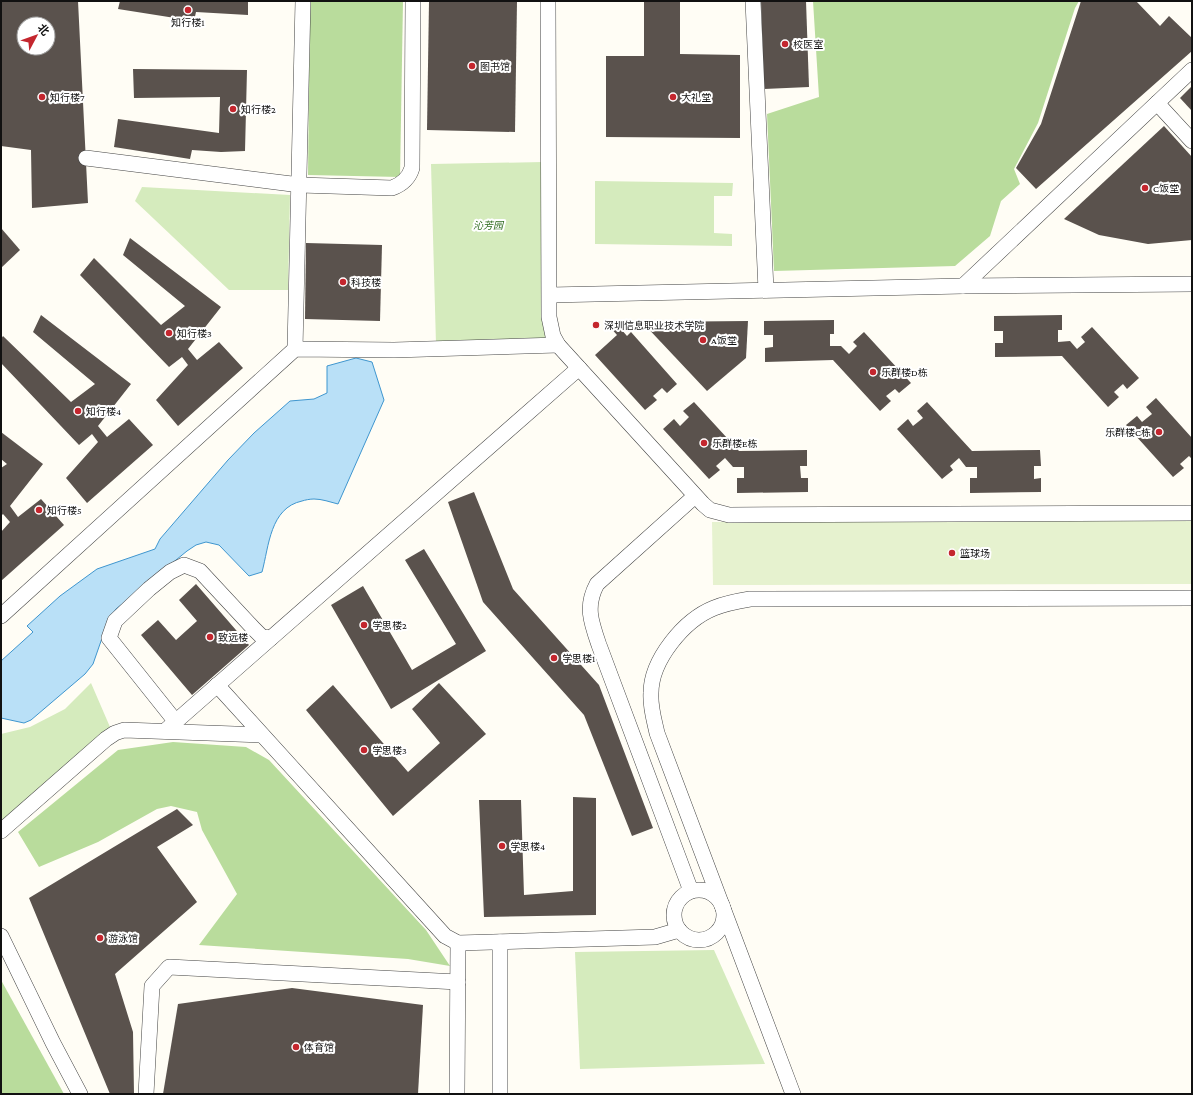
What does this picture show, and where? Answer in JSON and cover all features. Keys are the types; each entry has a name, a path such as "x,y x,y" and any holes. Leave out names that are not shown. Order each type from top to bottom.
{"street":[{"path":"296,349 303,1"},
{"path":"86,158 300,185 392,188 399,186 410,175 412,168 413,1"},
{"path":"548,1 550,328 558,345 695,496 710,510 729,515 1192,513"},
{"path":"754,1 766,290"},
{"path":"964,286 1192,70"},
{"path":"1157,103 1192,141"},
{"path":"550,296 964,286 1192,284"},
{"path":"1,616 296,349 394,350 558,345"},
{"path":"165,731 579,368"},
{"path":"691,891 599,645 592,624 590,603 592,593 597,584 695,496"},
{"path":"176,722 109,638 115,621 149,589 170,572 184,565 200,571 254,629 262,636 271,638"},
{"path":"793,1094 657,733 652,712 651,692 654,674 670,643 698,617 713,608 750,599 1192,598"},
{"path":"218,685 262,736 444,936 458,943 500,942 655,937 679,930"},
{"path":"1,831 106,739 115,733 124,730 262,736"},
{"path":"691,891 707,891 720,900 723,907 723,923 720,930 707,939 692,939 685,935 679,930 674,915 679,900 691,891"},
{"path":"1,936 53,1044 80,1094"},
{"path":"500,942 500,1094"},
{"path":"458,943 458,1094"},
{"path":"146,1094 152,986 169,968 458,982"}],"green space":[{"path":"310,1 403,1 400,177 308,175"},
{"path":"813,1 1079,1 1075,8 1038,123 1014,169 1020,184 1001,201 990,236 955,266 774,271 767,114 819,97"},
{"name":"沁芳园","path":"543,162 547,342 436,344 431,164"},
{"path":"595,181 733,183 732,196 714,196 714,233 732,234 732,246 595,244"},
{"path":"142,187 290,195 288,290 229,290 135,201"},
{"name":"篮球场","path":"1192,521 1192,584 713,585 712,522"},
{"path":"91,683 110,727 1,821 1,734 30,727 65,709"},
{"path":"173,742 246,747 269,760 426,930 450,966 408,959 199,945 237,894 202,830 197,812 171,806 157,809 98,842 39,867 18,832 118,750"},
{"path":"714,950 765,1064 580,1069 575,952"},
{"path":"1,980 64,1094 1,1094"}],"water":[{"path":"356,358 372,362 384,400 338,504 309,499 291,505 283,511 277,520 269,540 262,572 249,576 219,545 206,542 196,545 116,609 108,621 93,664 85,674 31,720 24,723 1,718 1,661 33,632 27,626 60,596 97,569 155,549 160,539 228,460 254,433 290,401 314,399 327,393 327,366"}],"building":[{"name":"知行楼7","path":"1,1 78,1 88,203 32,208 31,150 1,146"},
{"name":"知行楼1","path":"120,1 248,1 248,15 196,12 194,21 118,9"},
{"name":"图书馆","path":"429,1 517,1 515,132 427,130"},
{"name":"大礼堂","path":"644,1 680,1 680,54 740,55 740,138 606,137 606,56 644,56"},
{"name":"校医室","path":"761,1 806,1 809,87 764,89"},
{"path":"1081,1 1136,1 1160,26 1169,16 1192,38 1192,51 1036,189 1016,168 1041,124"},
{"name":"知行楼2","path":"133,69 247,70 245,151 221,152 192,150 190,159 114,147 118,119 219,133 220,97 134,98"},
{"path":"1192,86 1192,111 1180,98"},
{"name":"C饭堂","path":"1164,126 1192,157 1192,240 1148,244 1099,235 1064,219"},
{"path":"1,228 20,250 1,268"},
{"name":"知行楼3","path":"130,238 221,307 188,349 197,360 219,342 243,368 178,426 156,400 188,365 182,357 169,367 80,275 94,258 161,325 185,306 123,255"},
{"name":"科技楼","path":"306,243 382,245 380,321 305,319"},
{"name":"知行楼4","path":"41,315 131,384 98,426 107,437 129,419 153,445 87,503 66,478 98,442 92,434 79,445 1,363 1,339 3,336 71,402 95,384 33,332"},
{"path":"1062,315 1062,330 1058,330 1058,342 1070,341 1077,349 1085,342 1081,337 1092,327 1139,378 1127,389 1123,384 1114,392 1119,397 1108,407 1062,356 995,357 995,343 1003,343 1003,331 994,331 994,316"},
{"name":"乐群楼D栋","path":"834,320 834,334 830,334 830,346 841,346 849,354 857,346 853,342 864,332 911,383 899,393 895,389 886,396 891,401 880,411 833,360 765,362 765,348 773,347 773,335 764,335 764,321"},
{"path":"614,321 627,336 631,332 677,384 667,393 662,388 653,396 657,400 645,410 595,355 617,335 609,326"},
{"name":"A饭堂","path":"748,321 746,358 707,391 642,322"},
{"name":"乐群楼C栋","path":"1156,398 1192,438 1192,459 1189,456 1180,464 1184,468 1173,477 1126,425 1137,416 1142,422 1152,414 1146,407"},
{"name":"乐群楼E栋","path":"694,402 739,451 807,450 807,466 800,466 801,478 808,478 808,492 737,493 737,478 744,478 744,467 733,467 725,458 716,466 720,470 709,479 663,429 674,419 680,426 689,417 683,411"},
{"name":"乐群楼D栋","path":"927,402 972,451 1040,450 1041,466 1034,466 1034,479 1041,478 1041,492 970,493 970,478 977,478 977,467 966,467 959,458 950,466 953,470 942,479 897,429 908,419 913,426 923,418 917,411"},
{"name":"知行楼5","path":"1,432 43,464 10,506 18,517 41,499 64,525 1,581 1,532 10,522 3,514 1,516 1,468 7,464 1,459"},
{"name":"学思楼1","path":"474,492 513,589 599,685 653,828 632,836 584,715 483,602 448,502"},
{"name":"学思楼2","path":"424,549 486,651 391,709 331,605 363,586 412,670 456,644 405,560"},
{"name":"致远楼","path":"196,584 249,645 192,695 141,635 158,620 176,640 197,621 179,600"},
{"name":"学思楼3","path":"439,683 486,734 393,816 306,710 333,685 408,772 440,743 412,709"},
{"name":"学思楼4","path":"573,797 596,798 596,915 484,917 479,800 521,800 524,895 573,891"},
{"name":"游泳馆","path":"177,809 193,825 157,847 197,902 115,974 133,1032 134,1094 110,1094 29,898"},
{"name":"体育馆","path":"292,988 423,1005 418,1094 163,1094 178,1004"}],"place":[{"name":"知行楼1","path":"188,10"},
{"name":"校医室","path":"785,44"},
{"name":"图书馆","path":"472,66"},
{"name":"知行楼7","path":"42,97"},
{"name":"大礼堂","path":"673,97"},
{"name":"知行楼2","path":"233,109"},
{"name":"C饭堂","path":"1145,188"},
{"name":"科技楼","path":"343,282"},
{"name":"深圳信息职业技术学院","path":"596,325"},
{"name":"知行楼3","path":"169,333"},
{"name":"A饭堂","path":"703,340"},
{"name":"乐群楼D栋","path":"873,372"},
{"name":"知行楼4","path":"78,411"},
{"name":"乐群楼C栋","path":"1159,432"},
{"name":"乐群楼E栋","path":"704,443"},
{"name":"知行楼5","path":"39,510"},
{"name":"篮球场","path":"952,553"},
{"name":"学思楼2","path":"364,625"},
{"name":"致远楼","path":"210,637"},
{"name":"学思楼1","path":"554,658"},
{"name":"学思楼3","path":"364,750"},
{"name":"学思楼4","path":"502,846"},
{"name":"游泳馆","path":"100,938"},
{"name":"体育馆","path":"296,1047"}]}
